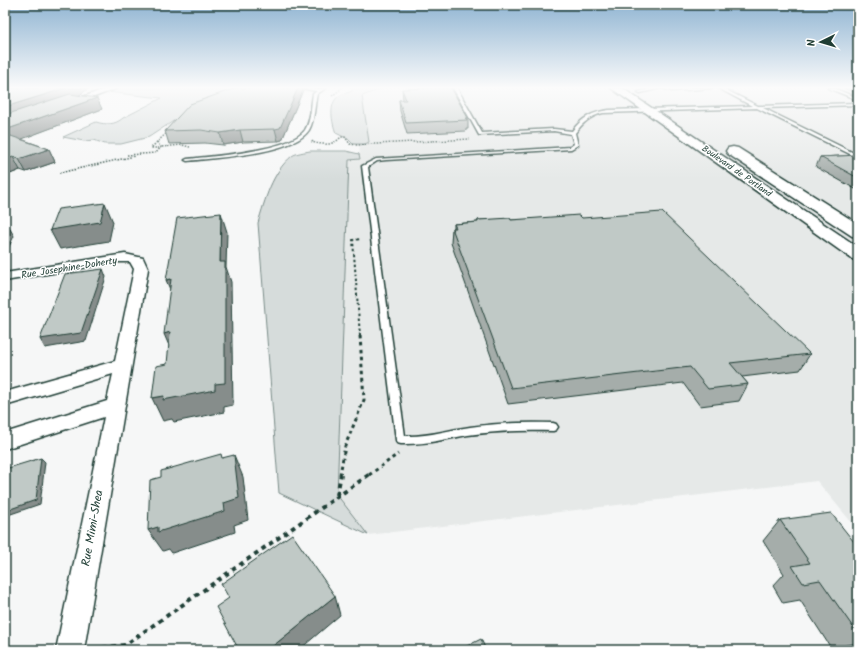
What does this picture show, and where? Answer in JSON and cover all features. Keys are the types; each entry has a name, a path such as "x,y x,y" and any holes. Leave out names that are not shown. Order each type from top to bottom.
{"main road":[{"name":"Boulevard de Portland","path":"661,119 858,255"},
{"name":"Boulevard de Portland","path":"683,119 705,133"},
{"name":"Boulevard de Portland","path":"718,142 858,232"}],"street":[{"name":"Rue Josephine-Doherty","path":"5,277 111,259 133,258"},
{"name":"Rue Mimi-Shea","path":"70,650 141,269 138,261 133,258"},
{"path":"5,399 122,365"},
{"path":"5,441 115,406"}],"lane":[{"path":"187,160 253,152 298,138 307,131 310,119"},
{"path":"472,119 481,134 554,130 573,134"},
{"path":"573,134 585,119 589,119"},
{"path":"780,119 858,157"},
{"path":"553,427 522,426 484,429 416,442 401,440 376,238 365,168 368,163 386,159 571,148 576,145 573,134"}],"path":[{"path":"161,148 151,148 173,128"},
{"path":"316,137 312,142 319,144 333,144 341,137 345,137 350,144 357,145 477,139"},
{"path":"157,142 161,148"},
{"path":"127,155 156,153 161,148"},
{"path":"59,173 141,154"},
{"path":"337,496 345,446 364,400 353,240 376,238"},
{"path":"86,650 125,645 416,442"}],"shaded area":[{"path":"122,119 177,119 149,137 121,144 105,144 94,140 84,141 63,137 96,122 107,124 117,122"},
{"path":"333,119 365,119 369,142 365,144 353,144 348,139 336,133"},
{"path":"358,119 858,119 858,530 817,481 368,535 337,496 349,160 360,159"},
{"path":"310,151 346,151 359,154 360,159 349,160 337,495 368,535 279,493 258,223 270,187 279,170 292,156 298,153"}],"building":[{"path":"5,119 38,119 5,130"},
{"path":"177,119 284,119 280,128 275,129 240,130 220,133 201,130 165,131"},
{"path":"405,119 466,119 467,120 406,123"},
{"path":"5,134 49,149 19,159 13,157 5,160"},
{"path":"858,155 858,178 820,157"},
{"path":"105,203 100,222 50,230 58,209"},
{"path":"662,212 810,354 730,363 748,384 708,389 690,367 511,388 452,228 456,228 454,224 478,222 478,220 510,218 511,220 579,215 582,218"},
{"path":"221,213 220,262 225,262 225,383 215,384 215,390 163,400 164,396 152,398 156,366 167,364 170,332 164,334 171,279 166,280 177,218"},
{"path":"103,269 81,333 40,339 65,274"},
{"path":"221,454 222,458 234,455 239,498 224,503 225,511 158,532 158,527 148,530 150,480 161,477 161,471"},
{"path":"41,458 36,500 5,511 5,469"},
{"path":"831,513 858,547 858,629 855,630 820,580 803,583 792,566 810,563 780,520"},
{"path":"292,534 335,596 268,650 257,650 255,646 249,650 239,650 216,607 229,598 221,584"},
{"path":"481,639 486,650 459,650"}]}
